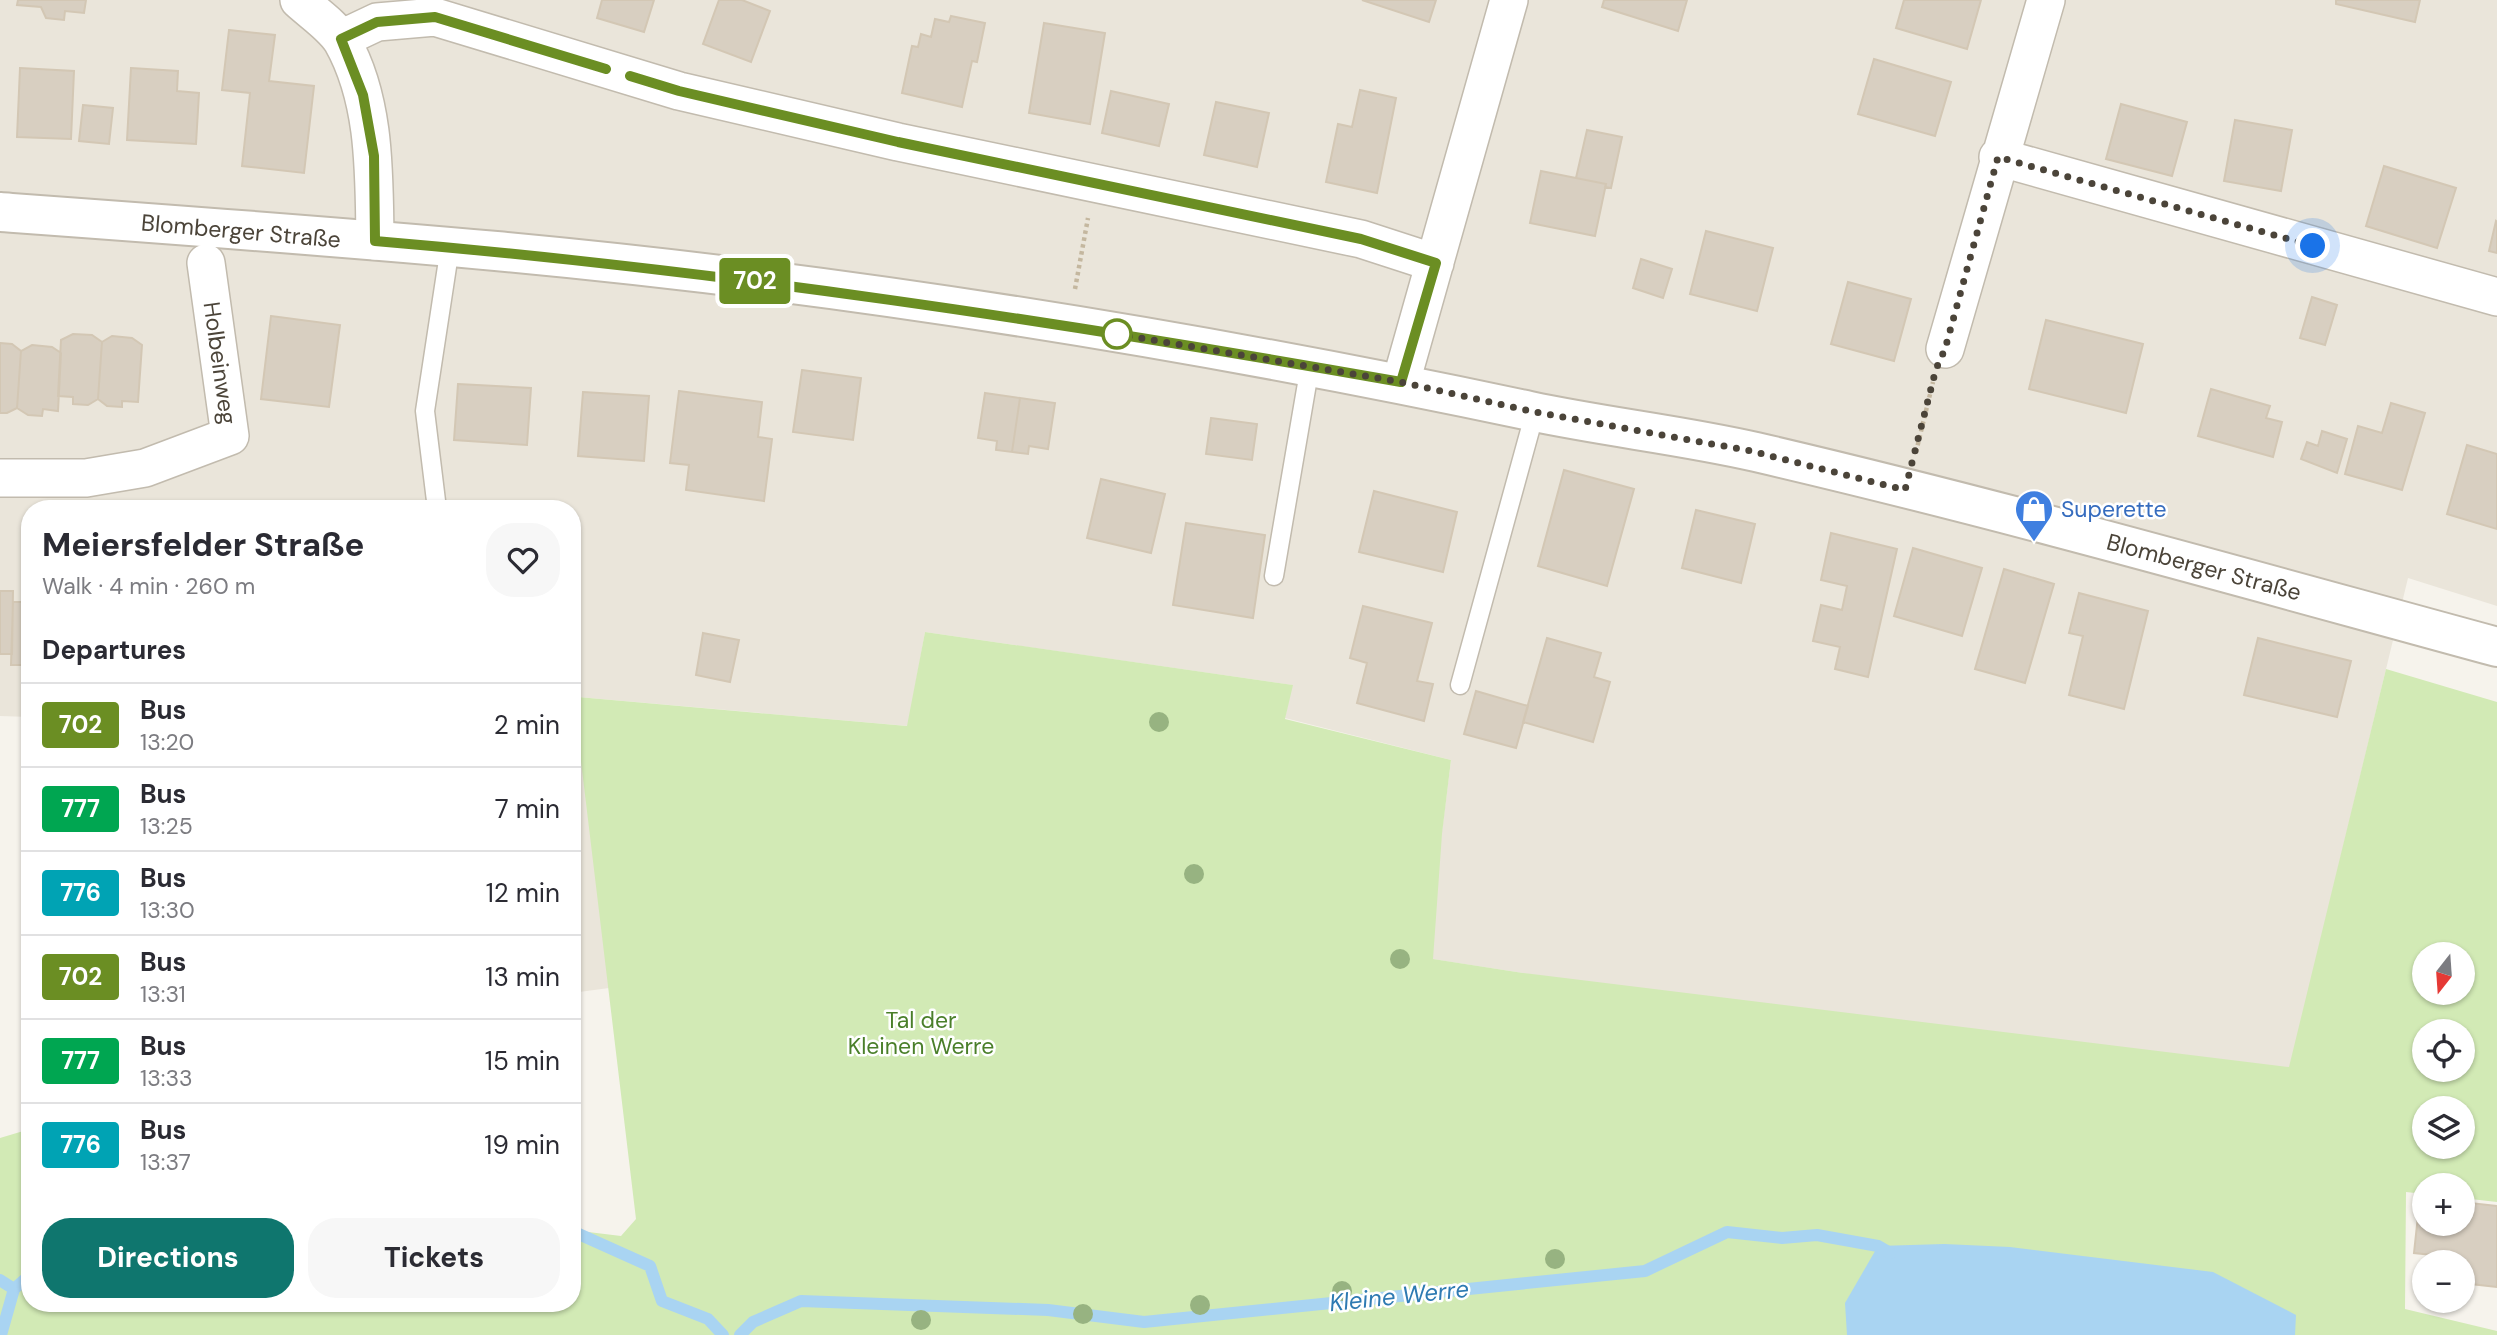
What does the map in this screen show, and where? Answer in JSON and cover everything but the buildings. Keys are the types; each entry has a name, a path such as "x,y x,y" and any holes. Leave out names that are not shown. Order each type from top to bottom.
{"street":[{"path":"299,0 341,39 363,95 374,156 375,241"},
{"path":"1401,382 1509,0"},
{"path":"1945,349 1998,157 2046,0"},
{"path":"341,39 377,22 435,17 679,91 1361,239 1436,263"},
{"path":"1998,157 2497,297"},
{"name":"Blomberger Straße","path":"0,212 450,247 778,283 1069,326 1310,366 1401,382 1535,412 1751,451 2062,528 2497,647"},
{"name":"Holbeinweg","path":"0,478 86,478 145,468 230,436 206,263"}],"lane":[{"path":"436,500 425,411 450,247"},
{"path":"1274,576 1310,366"},
{"path":"1460,685 1535,412"}],"path":[{"path":"1069,326 1095,183"},
{"path":"1905,490 1936,369 1945,349"}],"shaded area":[{"path":"0,0 2497,0 2497,606 2408,578 2284,1092 1426,958 1451,760 1285,718 1292,685 925,632 908,726 581,697 581,500 21,500 21,717 0,716"},
{"path":"581,713 631,985 581,992"}],"green space":[{"name":"Tal der Kleinen Werre","path":"925,632 1293,685 1285,719 1451,760 1442,834 1433,959 1523,973 2289,1067 2386,669 2497,702 2497,1202 2475,1199 2475,1173 2412,1173 2412,1193 2406,1192 2405,1309 2412,1313 2497,1331 2497,1335 0,1335 0,1138 21,1132 21,1312 581,1312 581,1231 621,1236 636,1219 581,761 581,697 907,726"}],"water":[{"path":"1944,1244 2010,1247 2213,1272 2296,1315 2295,1335 1847,1335 1845,1303 1878,1246"}],"waterway":[{"name":"Kleine Werre","path":"740,1335 753,1322 801,1301 1048,1310 1144,1322 1645,1271 1727,1232 1782,1238 1817,1235 1878,1246 1890,1253"},
{"name":"Kleine Werre","path":"581,1235 650,1266 662,1301 708,1319 723,1335"},
{"path":"0,1280 14,1289"},
{"name":"Kleine Werre","path":"1,1335 14,1289 21,1283"}],"bus line":[{"name":"702","path":"606,69 435,17 377,22 341,39 363,95 374,156 375,241 497,251 778,283 1069,326 1401,382 1436,263 1361,239 898,142 679,91 630,76"}],"place":[{"name":"Superette","path":"2034,543"}],"route":[{"path":"1117,334 1401,382 1535,412 1751,451 1905,490 1936,369 1945,349 1998,157 2313,246"}]}
